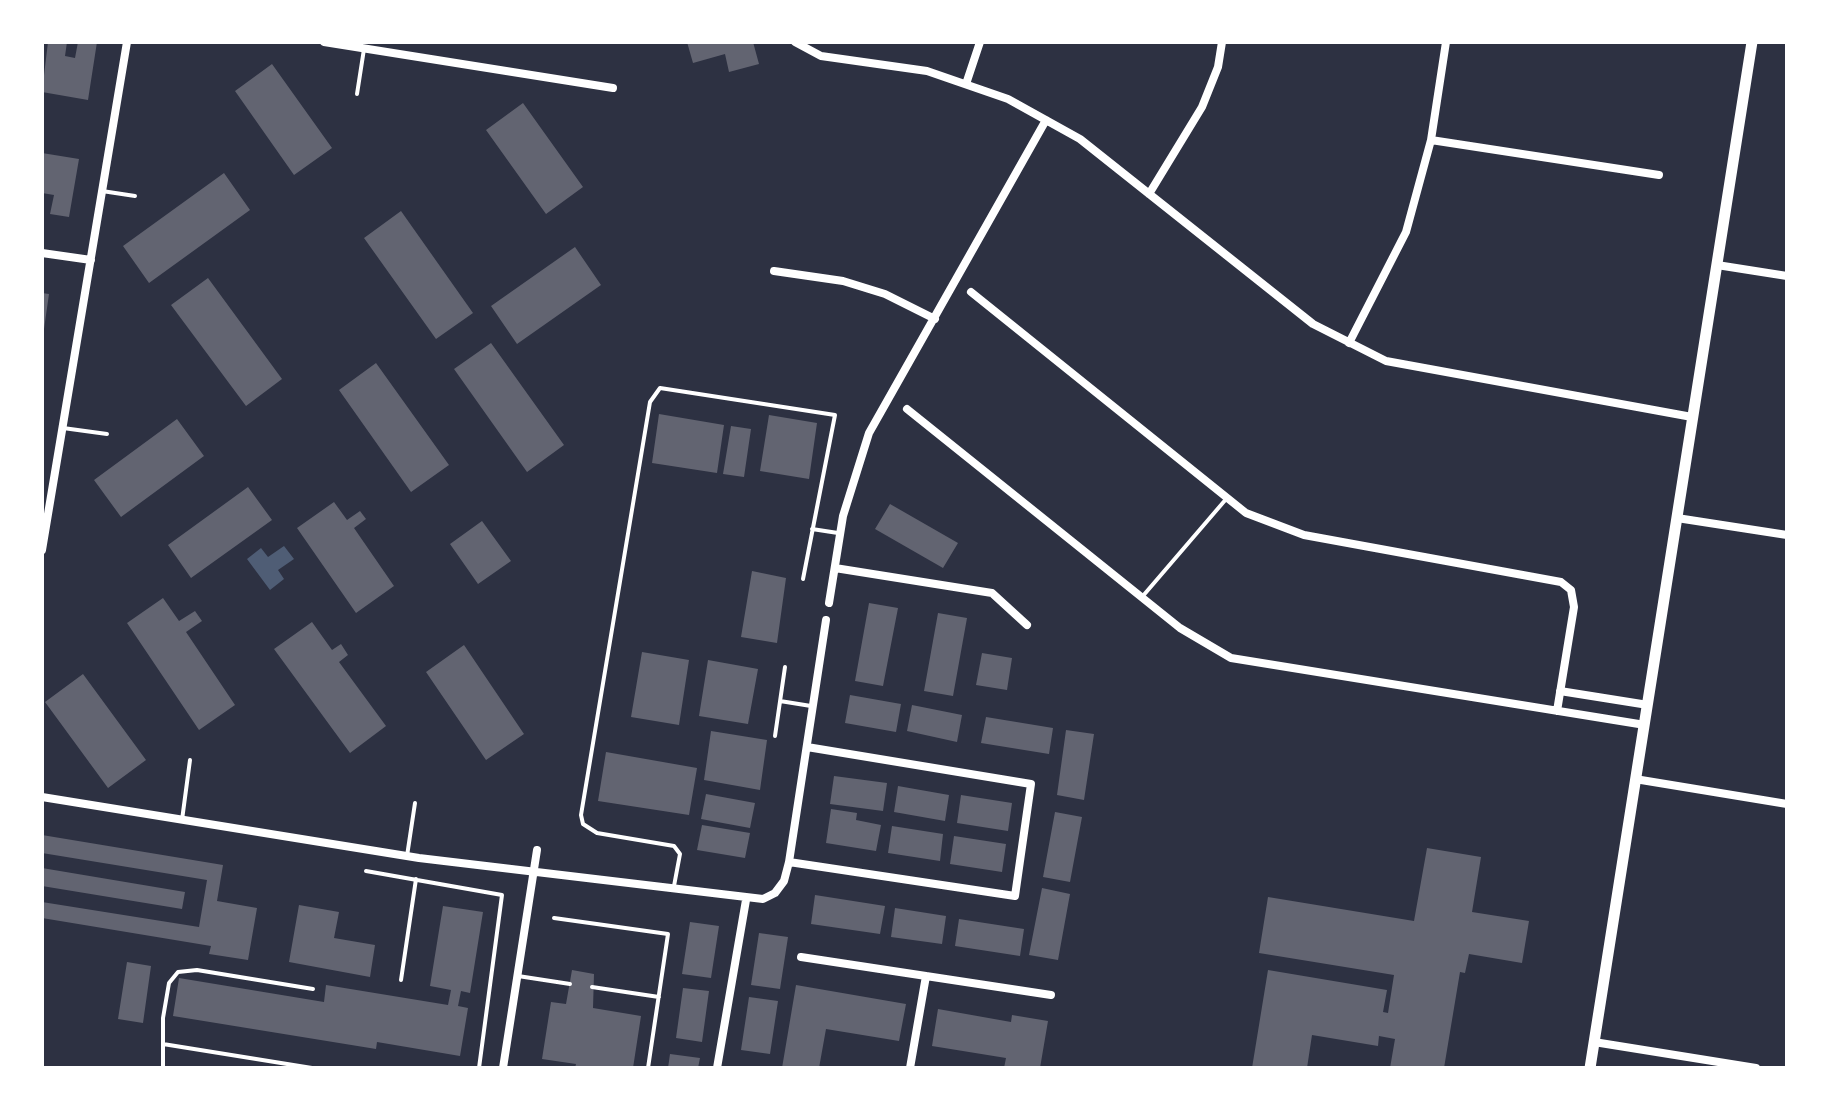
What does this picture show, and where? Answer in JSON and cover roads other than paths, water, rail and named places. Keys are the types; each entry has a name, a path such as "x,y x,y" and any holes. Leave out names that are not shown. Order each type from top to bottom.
{"street":[{"path":"42,550 127,42"},
{"path":"324,42 613,88"},
{"path":"796,42 821,56 927,71 1008,99 1080,139 1313,324 1386,361 1423,371 1692,417"},
{"path":"966,84 980,42"},
{"path":"1149,194 1202,107 1218,67 1222,42"},
{"path":"1349,343 1406,232 1431,140 1446,42"},
{"path":"1590,1068 1752,42"},
{"path":"829,603 851,485 869,433 885,398 935,319 1046,120"},
{"path":"1431,140 1659,175"},
{"path":"42,253 91,260"},
{"path":"1717,265 1787,276"},
{"path":"774,271 843,281 885,294 935,319"},
{"path":"971,292 1227,498 1274,526 1304,535 1543,576 1561,582 1571,590 1574,607 1557,711"},
{"path":"907,409 1207,647 1231,658 1645,725"},
{"path":"1677,518 1787,535"},
{"path":"835,568 992,593 1027,625"},
{"path":"42,797 407,856 673,888 746,900 763,899 775,893 784,881 789,862 826,620"},
{"path":"1560,691 1648,705"},
{"path":"789,862 1015,896 1031,784 807,747"},
{"path":"1635,779 1787,804"},
{"path":"503,1068 537,850"},
{"path":"717,1068 746,900"},
{"path":"801,957 1051,995"},
{"path":"910,1068 926,976"},
{"path":"1594,1042 1756,1068"}],"lane":[{"path":"357,94 364,48"},
{"path":"102,191 135,196"},
{"path":"673,888 680,854 674,846 597,833 583,824 581,815 655,393 666,387 835,415 803,579"},
{"path":"63,428 107,434"},
{"path":"1142,597 1227,498"},
{"path":"812,529 841,533"},
{"path":"775,736 785,667"},
{"path":"780,701 813,706"},
{"path":"182,820 190,760"},
{"path":"407,856 415,803"},
{"path":"366,871 501,894 501,915 479,1068"},
{"path":"401,980 416,879"},
{"path":"554,918 668,934 648,1068"},
{"path":"163,1068 168,989 178,972 197,970 313,989"},
{"path":"518,976 570,984"},
{"path":"592,987 659,997"},
{"path":"163,1044 312,1068"}],"water":[{"path":"284,546 294,559 278,570 284,579 270,590 247,559 261,548 268,557"}]}
